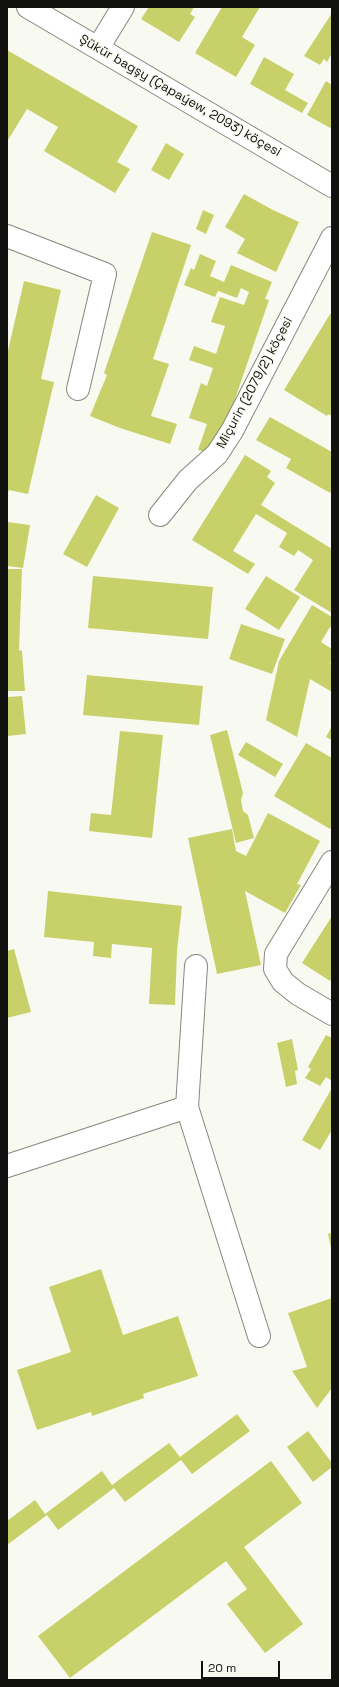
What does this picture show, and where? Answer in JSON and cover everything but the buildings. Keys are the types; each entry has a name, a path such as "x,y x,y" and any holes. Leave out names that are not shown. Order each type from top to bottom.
{"street":[{"name":"Şükür bagşy (Çapaýew, 2093) köçesi","path":"28,7 332,186"},
{"path":"98,48 123,7"},
{"path":"7,236 105,274 78,389"},
{"name":"Miçurin (2079/2) köçesi","path":"160,515 188,480 218,454 232,431 332,238"},
{"path":"332,862 276,954 275,969 283,982 298,994 332,1014"},
{"path":"196,966 187,1107 259,1336"},
{"path":"7,1166 187,1107"}]}
